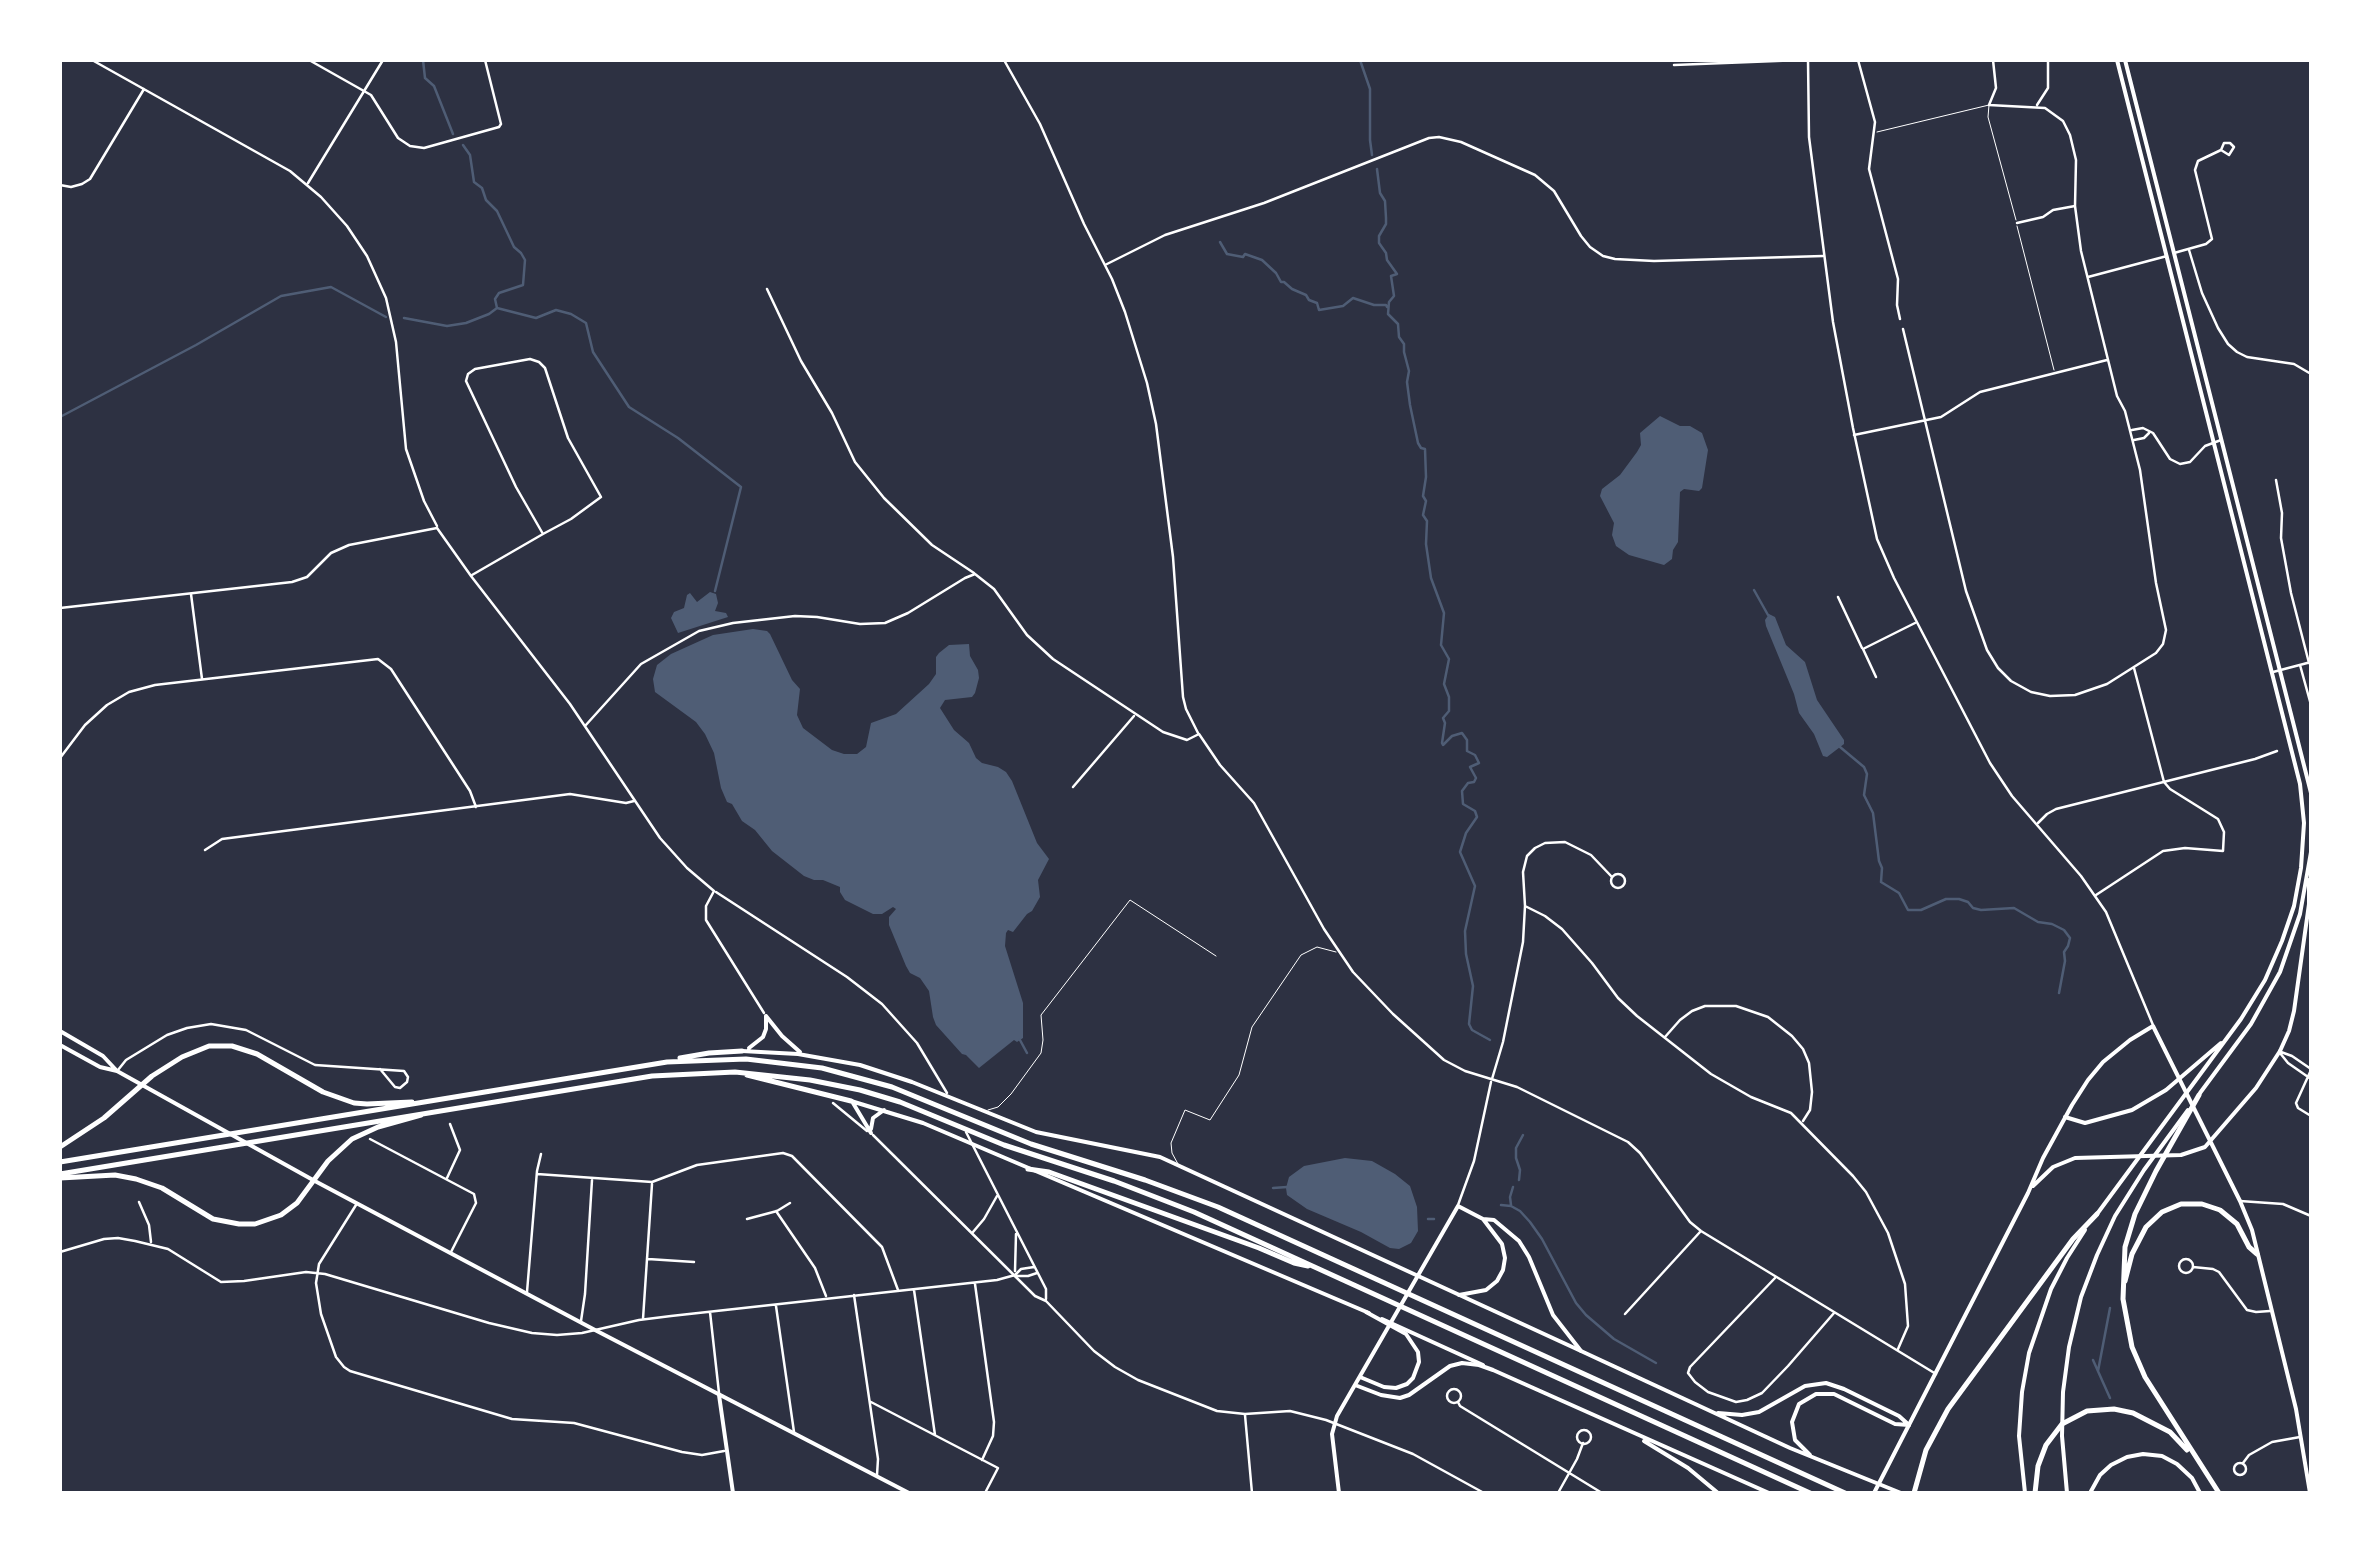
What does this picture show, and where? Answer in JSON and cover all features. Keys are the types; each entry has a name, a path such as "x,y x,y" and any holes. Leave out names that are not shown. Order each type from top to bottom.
{"highway":[{"path":"60,1147 104,1118 140,1084 198,1050 220,1045 257,1054 334,1097 366,1104 425,1102"},
{"path":"60,1162 698,1054 742,1051"},
{"path":"667,1062 783,1062 844,1072 892,1087 1030,1144 1236,1215 1844,1493"},
{"path":"735,1072 851,1101"},
{"path":"60,1176 652,1076 735,1072 810,1080 900,1102 1010,1147 1179,1206 1810,1493"},
{"path":"2200,1095 2135,1214 2125,1247 2123,1299 2128,1334 2139,1365 2219,1493"},
{"path":"60,1176 115,1175 136,1179 162,1188 213,1219 254,1224 280,1215 297,1203 328,1161 352,1139 434,1111"},
{"path":"1028,1169 1049,1172 1294,1263 1318,1268"},
{"path":"2123,1299 2129,1263 2138,1241 2151,1222 2172,1208 2190,1204 2217,1209 2234,1222 2257,1254"},
{"path":"1914,1493 1926,1450 1948,1410 2073,1239 2097,1214"},
{"path":"2036,1493 2041,1456 2052,1436 2068,1420 2087,1411 2114,1409 2133,1413 2170,1432 2193,1455"},
{"path":"1790,1484 1802,1493"}],"main road":[{"path":"2025,1493 2020,1436 2022,1392 2029,1352 2057,1276 2072,1249 2265,980 2293,907 2302,860 2304,806 2117,60"},
{"path":"2124,60 2311,792"},
{"path":"2067,1493 2062,1440 2066,1366 2082,1296 2097,1254 2133,1186 2246,1030 2276,980 2296,929 2311,852"},
{"path":"2030,1190 2049,1170 2075,1158 2179,1155 2192,1153 2210,1142 2256,1088 2280,1052 2292,1020 2309,904 2308,876"},
{"path":"742,1051 761,1040 766,1016"},
{"path":"766,1016 791,1046 805,1054"},
{"path":"1874,1493 2065,1117 2104,1062 2153,1026 2252,1230 2308,1463 2310,1493"},
{"path":"60,1031 99,1054 117,1071 356,1204 909,1493"},
{"path":"2065,1117 2094,1122 2141,1106 2177,1081 2228,1036"},
{"path":"60,1045 98,1066 117,1071"},
{"path":"742,1051 805,1054 841,1061 891,1074 1046,1135 1152,1154 1711,1412 1900,1493"},
{"path":"851,1101 912,1119 1366,1312 1769,1493"},
{"path":"851,1101 871,1132"},
{"path":"871,1132 872,1119 884,1110"},
{"path":"1340,1493 1332,1436 1334,1423 1458,1206 1482,1219 1501,1240 1505,1254 1497,1282 1486,1290 1458,1295"},
{"path":"1482,1219 1494,1220 1519,1240 1530,1257 1548,1305 1581,1351"},
{"path":"1360,1377 1384,1388 1396,1388 1410,1381 1419,1362 1418,1352 1406,1334 1366,1312"},
{"path":"1355,1385 1396,1398 1408,1395 1456,1364 1470,1363 1493,1370"},
{"path":"1711,1412 1759,1412 1806,1386 1826,1383 1886,1409 1909,1425"},
{"path":"1816,1459 1797,1443 1792,1430 1796,1409 1812,1395 1834,1394 1895,1424 1909,1425"},
{"path":"720,1395 733,1493"},
{"path":"1623,1429 1680,1462 1718,1493"},
{"path":"2090,1493 2111,1465 2143,1454 2162,1456 2178,1464 2200,1493"}],"street":[{"path":"92,60 267,157 307,184 336,212 358,242 386,298 396,342 406,449 438,528 585,726 674,855 714,891 876,999 917,1043 1024,1242 1046,1290 1046,1301"},
{"path":"309,60 371,95 398,138 410,146 424,148 500,126 485,60"},
{"path":"307,184 383,60"},
{"path":"1004,60 1040,124 1105,265 1125,312 1154,408 1173,557 1186,710 1220,765 1263,817 1339,954 1370,992 1444,1060 1518,1087 1628,1142 1701,1231 1936,1374"},
{"path":"1674,64 1805,60 1809,136 1840,362 1878,539 1894,578 1990,763 2106,912 2153,1026"},
{"path":"1858,60 1875,121 1870,169 1898,279 1900,318"},
{"path":"1993,60 1996,88 1988,117 2055,373"},
{"path":"2037,106 2048,89 2048,60"},
{"path":"60,185 82,184 98,170 144,89"},
{"path":"1874,133 1989,105 2037,106 2058,116 2068,129 2076,160 2079,243 2140,470 2166,630 2160,650 2088,693 2062,696 2028,691 2001,672 1987,650 1966,591 1903,329"},
{"path":"1105,265 1165,235 1264,203 1439,137 1461,142 1535,175 1554,191 1590,247 1615,260 1825,256"},
{"path":"2087,278 2208,243 2213,237 2195,172 2200,160 2221,150"},
{"path":"2016,223 2075,206"},
{"path":"2189,248 2202,294 2228,344 2246,358 2294,364 2311,374"},
{"path":"767,289 855,462 884,498 932,544 994,588 1038,648 1135,714 1180,739 1199,734"},
{"path":"471,576 543,534 595,503 601,496 568,438 539,362 530,359 475,370 466,381 543,534"},
{"path":"1854,435 1949,414 1978,393 2108,360"},
{"path":"2130,431 2143,428 2154,434 2171,460 2180,464 2221,440"},
{"path":"2133,441 2150,432"},
{"path":"2271,672 2310,663 2291,593 2276,480"},
{"path":"60,608 301,580 349,544 438,528"},
{"path":"585,726 641,664 699,632 733,623 795,616 885,623 908,614 975,574"},
{"path":"191,594 202,680"},
{"path":"1838,597 1876,677"},
{"path":"1862,649 1916,622"},
{"path":"60,758 108,704 130,692 155,685 378,659 391,669 470,791 476,807"},
{"path":"2300,665 2311,706"},
{"path":"2096,895 2165,850 2223,850 2224,833 2218,819 2164,782 2134,668"},
{"path":"1072,787 1135,714"},
{"path":"2037,824 2056,809 2277,751"},
{"path":"205,850 222,839 570,794 626,804 634,801"},
{"path":"1458,1206 1474,1160 1521,951 1526,906 1524,864 1532,851 1548,842 1565,842 1583,850 1612,877"},
{"path":"714,891 705,909 706,920 766,1016"},
{"path":"982,1111 997,1108 1042,1051 1041,1015 1130,900 1216,956"},
{"path":"1526,906 1562,929 1618,998 1711,1074 1790,1113 1802,1123 1866,1192 1900,1266 1908,1326 1898,1349"},
{"path":"1178,1164 1172,1153 1172,1141 1186,1110 1210,1120 1240,1075 1252,1027 1301,955 1316,947 1330,948 1339,954"},
{"path":"1664,1037 1680,1020 1705,1006 1736,1006 1768,1017 1792,1036 1809,1063 1810,1110 1802,1123"},
{"path":"117,1071 126,1060 168,1036 211,1024 246,1030 315,1064 404,1070 407,1082 395,1087 380,1069"},
{"path":"2280,1052 2311,1069 2296,1105 2311,1116"},
{"path":"2280,1052 2284,1060 2309,1078"},
{"path":"833,1103 871,1132 1035,1296 1046,1301 1115,1367 1204,1407 1230,1414 1290,1411 1318,1417 1424,1459 1484,1493"},
{"path":"447,1179 460,1150 450,1124"},
{"path":"370,1139 474,1194 476,1203 450,1253"},
{"path":"537,1174 652,1182 698,1165 783,1153 792,1156 876,1240 885,1252 898,1290"},
{"path":"526,1294 541,1154"},
{"path":"581,1323 592,1178"},
{"path":"642,1320 652,1182"},
{"path":"973,1232 998,1194"},
{"path":"2240,1201 2283,1204 2311,1216"},
{"path":"139,1202 152,1234 151,1243"},
{"path":"747,1219 790,1203"},
{"path":"356,1204 316,1272 321,1314 339,1363 350,1371 512,1420 574,1423 702,1455 727,1451"},
{"path":"776,1211 815,1268 827,1298"},
{"path":"1624,1314 1701,1231"},
{"path":"1015,1276 1016,1233"},
{"path":"60,1252 104,1239 151,1243 221,1282 316,1272 532,1333 563,1335 710,1311 1037,1273"},
{"path":"646,1260 694,1262"},
{"path":"1015,1276 1022,1269 1034,1267"},
{"path":"2192,1267 2218,1271 2248,1310 2272,1310"},
{"path":"1776,1277 1690,1367 1688,1372 1695,1382 1708,1392 1736,1402 1762,1393 1835,1312"},
{"path":"975,1282 994,1422 994,1436 982,1460"},
{"path":"914,1289 935,1435"},
{"path":"854,1295 879,1465 877,1476"},
{"path":"775,1303 794,1434"},
{"path":"710,1311 720,1395"},
{"path":"870,1401 998,1468 985,1493"},
{"path":"1458,1402 1602,1493"},
{"path":"1246,1414 1252,1493"},
{"path":"2242,1463 2272,1442 2301,1437"},
{"path":"1558,1493 1582,1443"}],"water":[{"path":"1660,416 1702,433 1708,450 1702,488 1680,492 1678,542 1672,559 1664,565 1629,555 1616,546 1612,535 1614,523 1600,496 1637,452 1640,433"},
{"path":"710,592 716,594 715,611 728,617 678,633 671,618 684,608 687,595 690,593 697,602"},
{"path":"1769,614 1775,617 1786,645 1805,662 1817,700 1844,740 1827,757 1799,713 1766,626"},
{"path":"753,629 770,634 800,689 797,715 803,728 832,750 844,754 857,754 866,747 871,723 896,714 929,684 936,674 939,653 949,645 969,644 979,678 975,693 972,697 945,700 940,708 954,730 969,743 976,758 1006,772 1037,843 1049,859 1038,880 1040,897 1032,911 1013,932 1006,933 1005,946 1023,1003 1023,1038 1014,1040 979,1068 936,1025 929,991 920,978 910,973 889,925 889,917 896,909 873,914 845,900 840,887 804,876 772,851 727,802 705,734 696,722 655,692 657,665 671,654 713,635"},
{"path":"1345,1158 1372,1161 1410,1186 1417,1207 1418,1231 1411,1243 1399,1249 1390,1248 1307,1209 1287,1195 1289,1177 1304,1166"}],"waterway":[{"path":"423,60 425,78 434,86 453,134"},
{"path":"1360,60 1370,89 1372,155"},
{"path":"463,145 470,155 474,182 482,188 525,260 523,285 499,293 495,299 497,308 536,318 556,310 586,323 593,352 629,407 678,438 741,487 715,591"},
{"path":"1377,169 1386,218 1379,243 1397,274 1391,276 1394,296 1388,314 1398,324 1404,344 1410,405 1418,443 1425,449 1426,544 1431,578 1444,613 1441,645 1449,659 1444,684 1449,711 1443,718 1442,743 1462,733 1467,751 1479,763 1470,767 1476,778 1462,791 1463,804 1475,811 1477,817 1460,852 1475,886 1465,931 1473,986 1469,1024 1490,1040"},
{"path":"1220,242 1227,254 1245,254 1262,260 1281,282 1317,303 1319,310 1343,306 1353,298 1387,307"},
{"path":"60,417 281,296 331,287 386,317"},
{"path":"404,318 447,326 466,323 497,308"},
{"path":"1754,590 1768,615"},
{"path":"1840,747 1867,774 1864,795 1873,813 1881,882 1899,893 1908,910 1959,899 1981,910 2014,908 2038,922 2064,930 2070,938 2064,952 2059,993"},
{"path":"1020,1040 1027,1053"},
{"path":"1519,1180 1516,1148 1523,1135"},
{"path":"1273,1188 1287,1187"},
{"path":"1511,1205 1513,1187"},
{"path":"1501,1205 1520,1211 1530,1222 1586,1315 1614,1339 1656,1363"},
{"path":"1428,1219 1434,1219"},
{"path":"2098,1371 2110,1308"},
{"path":"2093,1360 2110,1398"}]}
